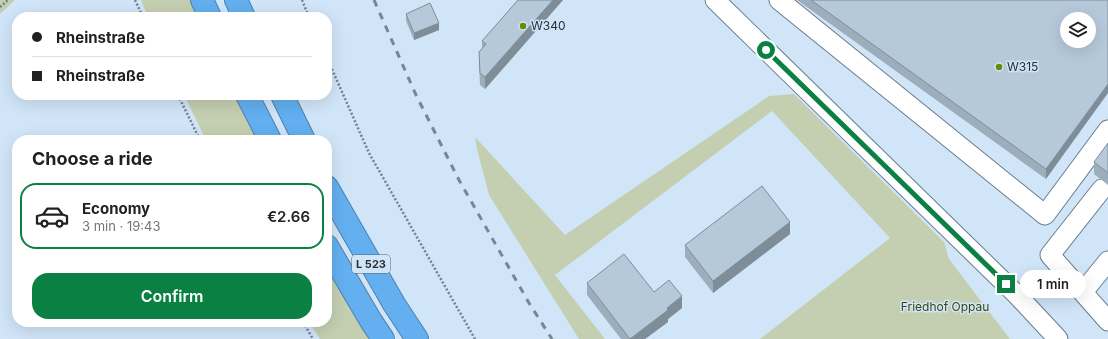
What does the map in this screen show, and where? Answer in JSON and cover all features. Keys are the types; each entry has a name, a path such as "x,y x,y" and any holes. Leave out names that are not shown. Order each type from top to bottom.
{"highway":[{"path":"202,0 208,12"},
{"path":"236,0 242,12"},
{"path":"250,100 267,135"},
{"path":"284,100 302,135"},
{"name":"L 523","path":"332,196 394,304 417,339"},
{"name":"L 523","path":"332,255 383,339"}],"street":[{"path":"715,0 1018,295 1058,339"},
{"path":"779,0 1045,215 1108,130"},
{"path":"1102,189 1050,255 1108,321"},
{"path":"1083,292 1108,261"}],"path":[{"path":"0,7 8,0"},
{"path":"135,0 141,12"},
{"path":"302,0 307,12"},
{"path":"332,69 369,153 475,339"},
{"path":"180,100 198,135"},
{"path":"306,327 313,339"}],"green space":[{"path":"0,0 15,0 0,14"},
{"path":"141,0 193,0 199,12 146,12"},
{"name":"Friedhof Oppau","path":"794,94 944,242 949,259 1010,339 760,339 890,238 772,111 555,275 605,339 579,339 489,195 475,137 565,235 769,96"},
{"path":"186,100 240,100 257,135 204,135"},
{"path":"332,276 369,339 320,339 312,327 332,327"}],"building":[{"name":"W340","path":"518,0 553,0 485,77 480,73 479,52 486,44 482,41"},
{"name":"W315","path":"811,0 1108,0 1108,84 1046,169"},
{"path":"430,3 439,23 414,33 406,14"},
{"path":"1108,143 1108,173 1094,162"},
{"path":"762,186 790,222 713,281 685,245"},
{"path":"624,254 654,292 669,280 682,296 667,308 668,310 630,339 587,283"}],"railway":[{"path":"374,0 416,95 459,180 529,303 552,339"}],"place":[{"name":"W340","path":"523,26"},
{"name":"W315","path":"999,67"}],"route":[{"path":"766,50 1006,284"}]}
